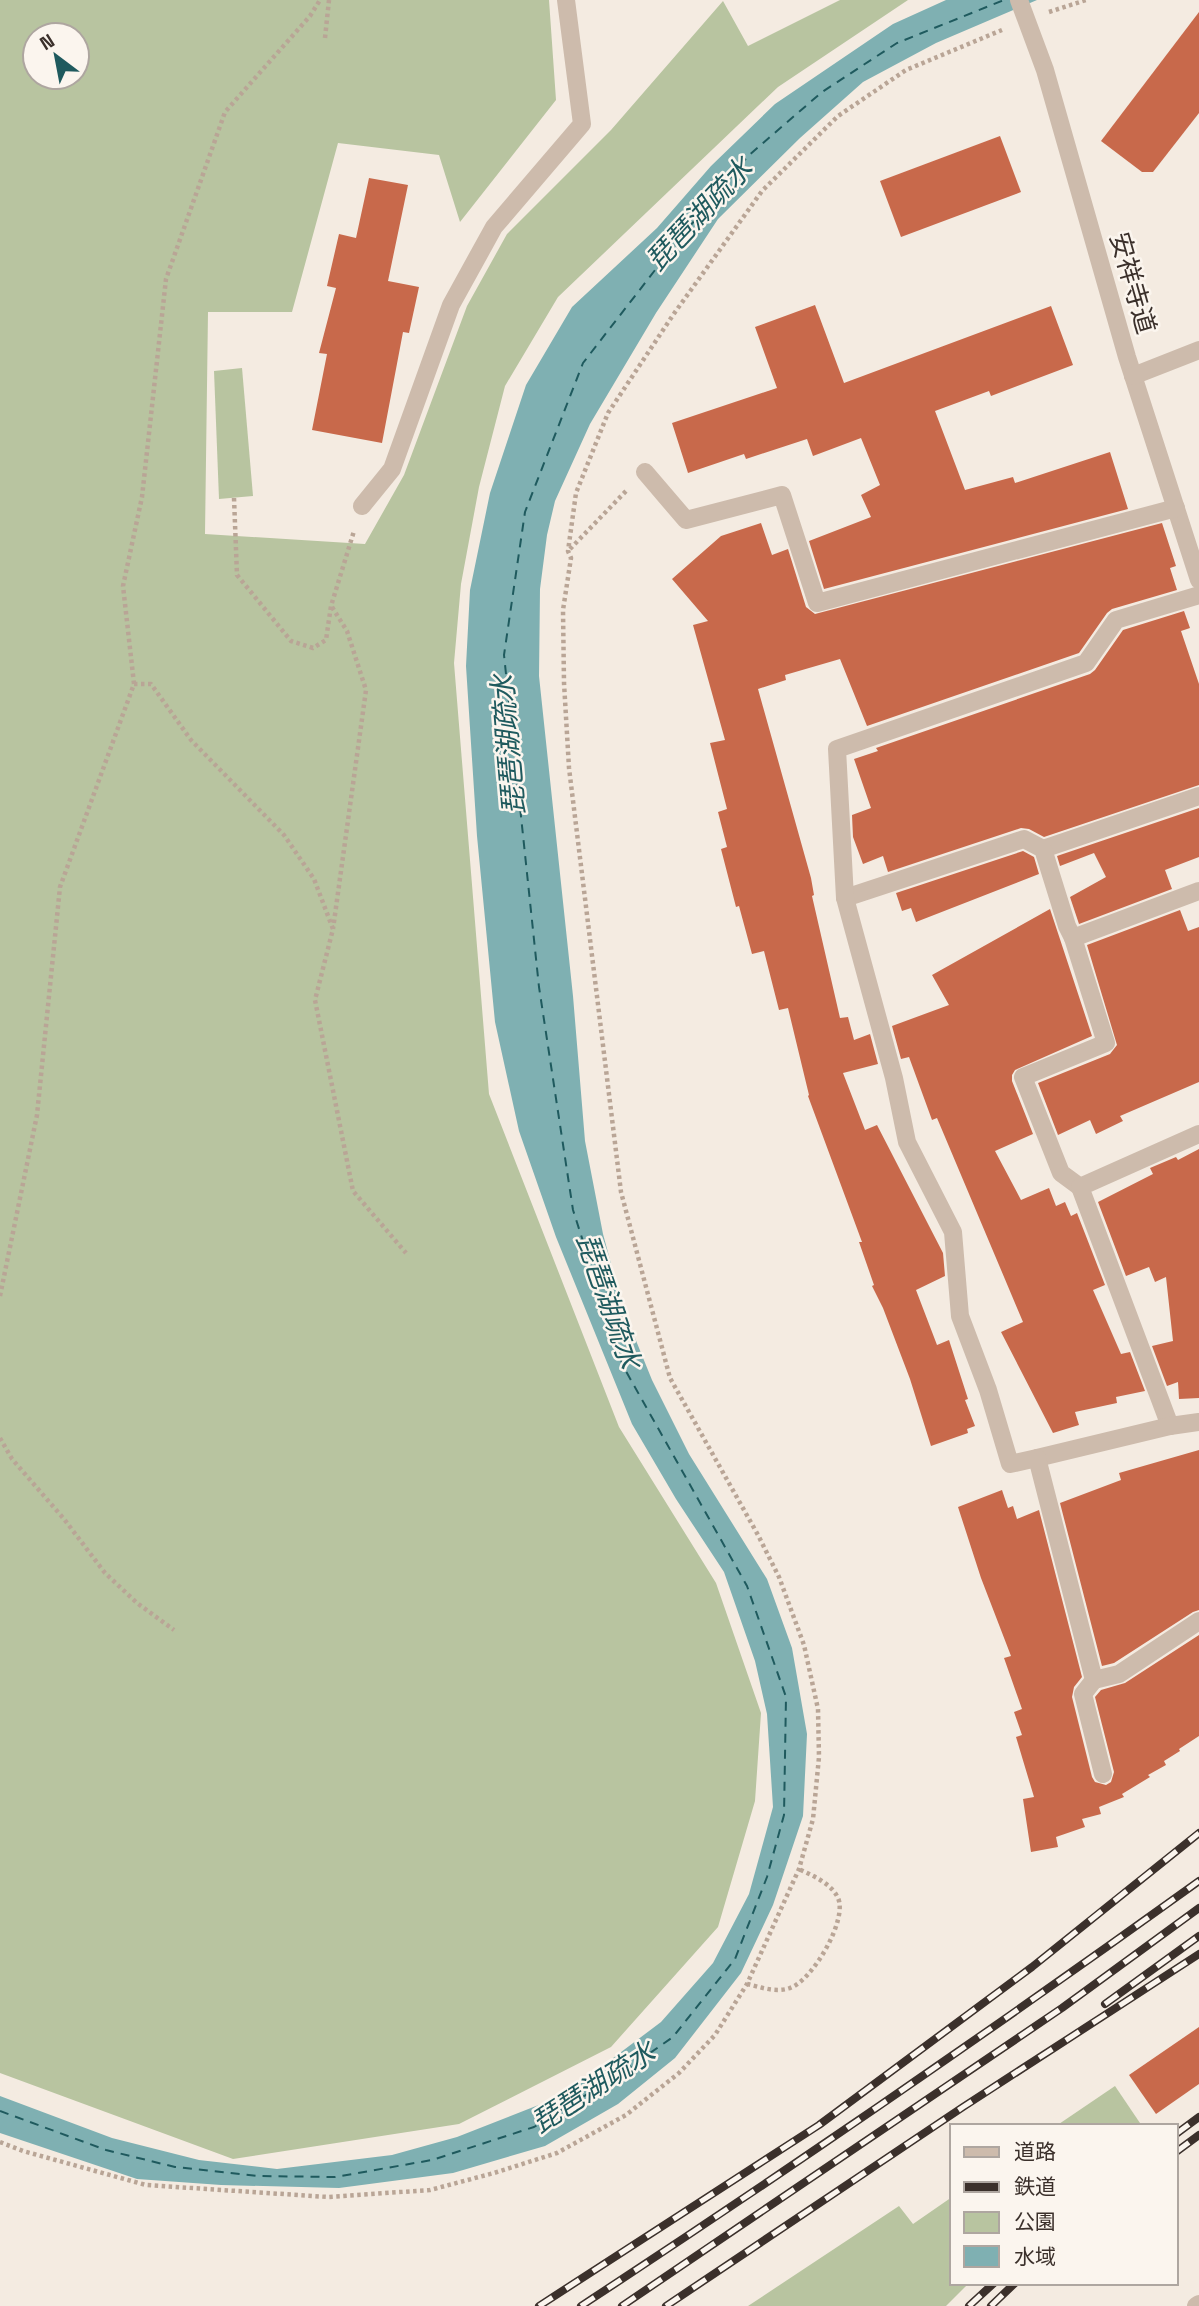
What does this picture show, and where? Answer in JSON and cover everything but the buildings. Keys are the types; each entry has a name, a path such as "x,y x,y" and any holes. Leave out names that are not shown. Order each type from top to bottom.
{"street":[{"path":"362,506 392,469 451,305 494,227 582,124 566,0"},
{"name":"安祥寺道","path":"1023,11 1045,70 1133,376 1199,580"},
{"path":"1133,376 1199,351"},
{"path":"645,472 686,520 782,495 817,603 1176,508"},
{"path":"1199,595 1116,620 1086,663 837,749 845,898 894,1078 907,1142 953,1232 960,1316 988,1390 1010,1464 1170,1426 1199,1422"},
{"path":"1043,849 1199,796"},
{"path":"845,898 1024,839 1043,849 1106,1043 1023,1077 1061,1173 1080,1187 1170,1426"},
{"path":"1073,938 1199,891"},
{"path":"1080,1187 1199,1134"},
{"path":"1037,1458 1094,1680"},
{"path":"1103,1774 1083,1694 1094,1680 1119,1674 1199,1621"}],"path":[{"path":"0,1296 37,1115 60,887 134,684 122,586 142,497 166,279 225,112 310,16 320,0"},
{"path":"325,38 329,0"},
{"path":"0,2142 23,2151 146,2185 328,2197 430,2190 557,2153 626,2115 679,2073 715,2035 747,1984 799,1869 813,1819 819,1757 818,1709 804,1645 779,1577 670,1378 621,1192 569,768 563,610 576,493 608,413 673,316 762,191 838,116 906,70 1023,11 1086,0"},
{"path":"568,551 645,472"},
{"path":"234,498 237,575 291,641 313,648 326,640 331,606 362,506"},
{"path":"331,606 347,631 366,690 333,929 315,1000 354,1191 406,1253"},
{"path":"134,684 151,684 191,740 284,835 314,879 333,929"},
{"path":"0,1438 12,1459 64,1519 105,1573 137,1603 174,1630"},
{"path":"747,1984 776,1990 792,1988 819,1961 829,1943 841,1912 839,1899 832,1889 818,1878 799,1869"}],"green space":[{"path":"0,0 549,0 556,100 460,222 439,155 338,143 292,312 208,312 205,534 365,544 404,475 467,306 507,234 611,130 723,1 748,46 840,0 908,0 778,87 558,297 505,386 479,487 461,584 454,663 489,1094 619,1427 716,1583 761,1713 755,1801 718,1927 611,2047 459,2124 233,2159 0,2073"},
{"path":"242,368 253,496 219,499 214,371"},
{"path":"1115,2086 1141,2124 1059,2124"},
{"path":"950,2198 950,2285 967,2285 946,2306 748,2306 899,2206 913,2224"}],"water":[{"name":"琵琶湖疏水","path":"946,0 1037,0 936,43 863,82 800,138 718,219 656,313 590,424 555,501 547,535 540,589 539,676 573,996 585,1141 603,1234 624,1311 652,1380 689,1454 767,1579 792,1648 807,1734 803,1816 773,1905 741,1973 675,2058 618,2104 545,2146 453,2173 339,2188 221,2185 137,2179 0,2133 0,2096 112,2138 199,2160 277,2169 392,2155 457,2137 564,2095 661,2022 713,1963 749,1894 773,1807 767,1714 755,1661 724,1572 676,1499 632,1424 556,1237 519,1131 495,1022 477,836 466,666 470,590 490,493 526,385 572,307 657,228 711,166 775,104 893,24"}],"ferry route":[{"path":"0,2111 106,2150 175,2167 258,2176 335,2177 432,2160 534,2127 620,2074 673,2037 735,1959 767,1877 784,1815 786,1697 747,1586 623,1366 573,1210 539,987 504,655 525,512 583,363 748,156 822,92 897,43 1004,0"}],"railway":[{"path":"539,2306 819,2125 1032,1967 1199,1833"},
{"path":"581,2306 892,2097 1199,1881"},
{"path":"622,2306 1062,2008 1199,1908"},
{"path":"1105,2004 1199,1936"},
{"path":"666,2306 963,2107 1199,1954"},
{"path":"1178,2133 1199,2117"},
{"path":"1178,2151 1199,2135"},
{"path":"969,2306 992,2285"},
{"path":"991,2306 1013,2285"}]}
